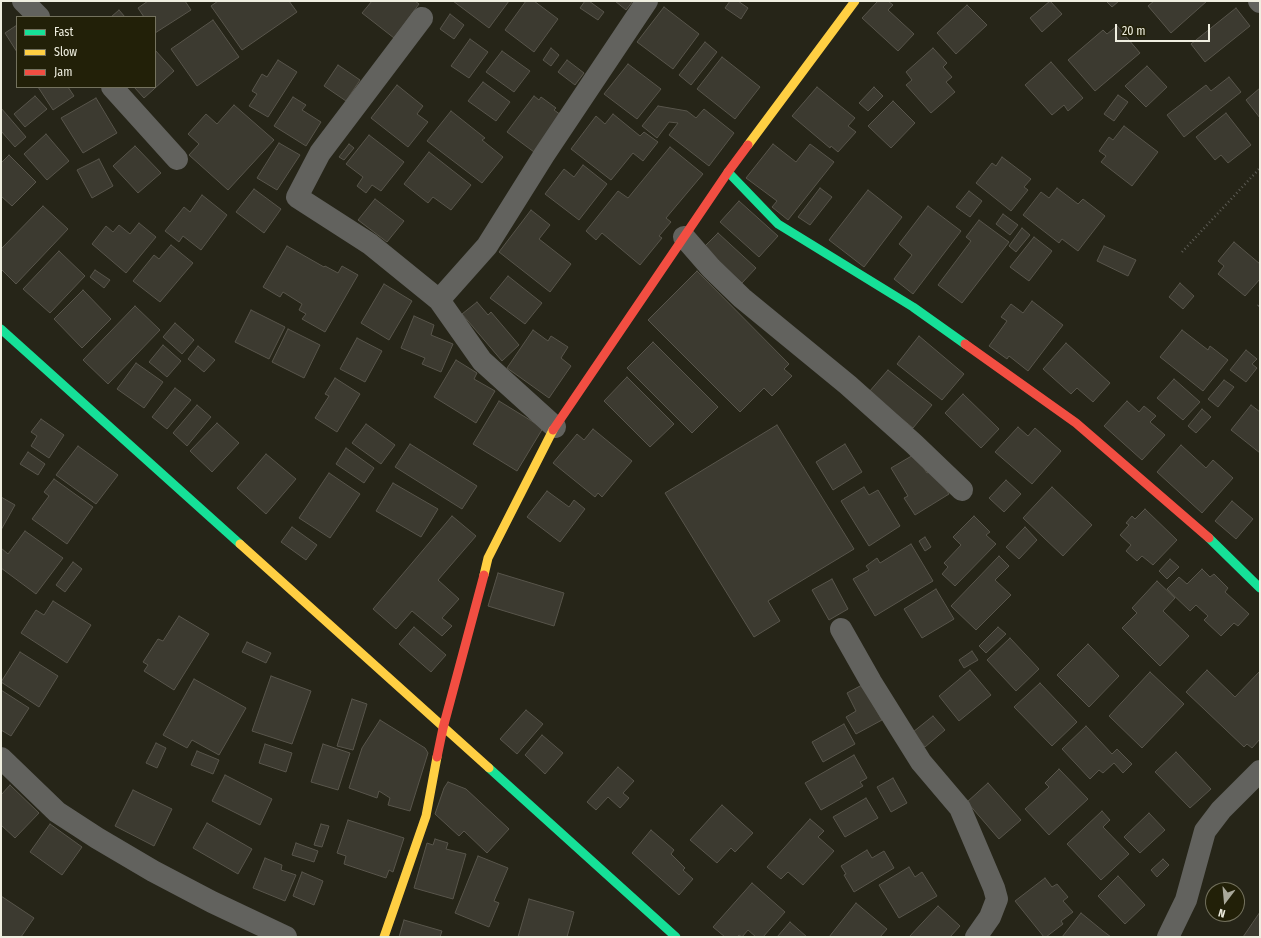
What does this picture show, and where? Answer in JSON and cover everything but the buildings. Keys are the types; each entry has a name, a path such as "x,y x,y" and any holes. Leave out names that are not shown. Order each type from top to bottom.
{"street":[{"path":"23,1 38,16"},
{"path":"439,300 487,246 544,155 647,1"},
{"path":"384,937 426,816 443,728 488,558 555,427 728,172 855,1"},
{"path":"422,18 320,153 297,197 370,244 439,300 482,361 555,427"},
{"path":"113,88 178,159"},
{"path":"728,172 778,224 913,307 1076,423 1212,540 1260,588"},
{"path":"684,237 711,268 742,298 848,385 914,444 962,490"},
{"path":"1,329 676,937"},
{"path":"842,629 871,682 921,762 960,808 994,888 997,899 990,917 976,937"},
{"path":"1,758 57,812 97,838 153,871 198,895 286,937"},
{"path":"1168,937 1186,900 1205,831 1220,810 1260,771"}],"path":[{"path":"1182,252 1260,168"}],"traffic: fast":[{"path":"728,172 778,224 913,307 965,344"},
{"path":"1,329 240,544"},
{"path":"1209,538 1260,588"},
{"path":"489,768 676,937"}],"traffic: slow":[{"path":"748,145 855,1"},
{"path":"484,575 488,558 553,430"},
{"path":"240,544 489,768"},
{"path":"384,937 426,816 437,757"}],"traffic: jam":[{"path":"553,430 728,172 748,145"},
{"path":"965,344 1076,423 1209,538"},
{"path":"437,757 443,728 484,575"}]}
